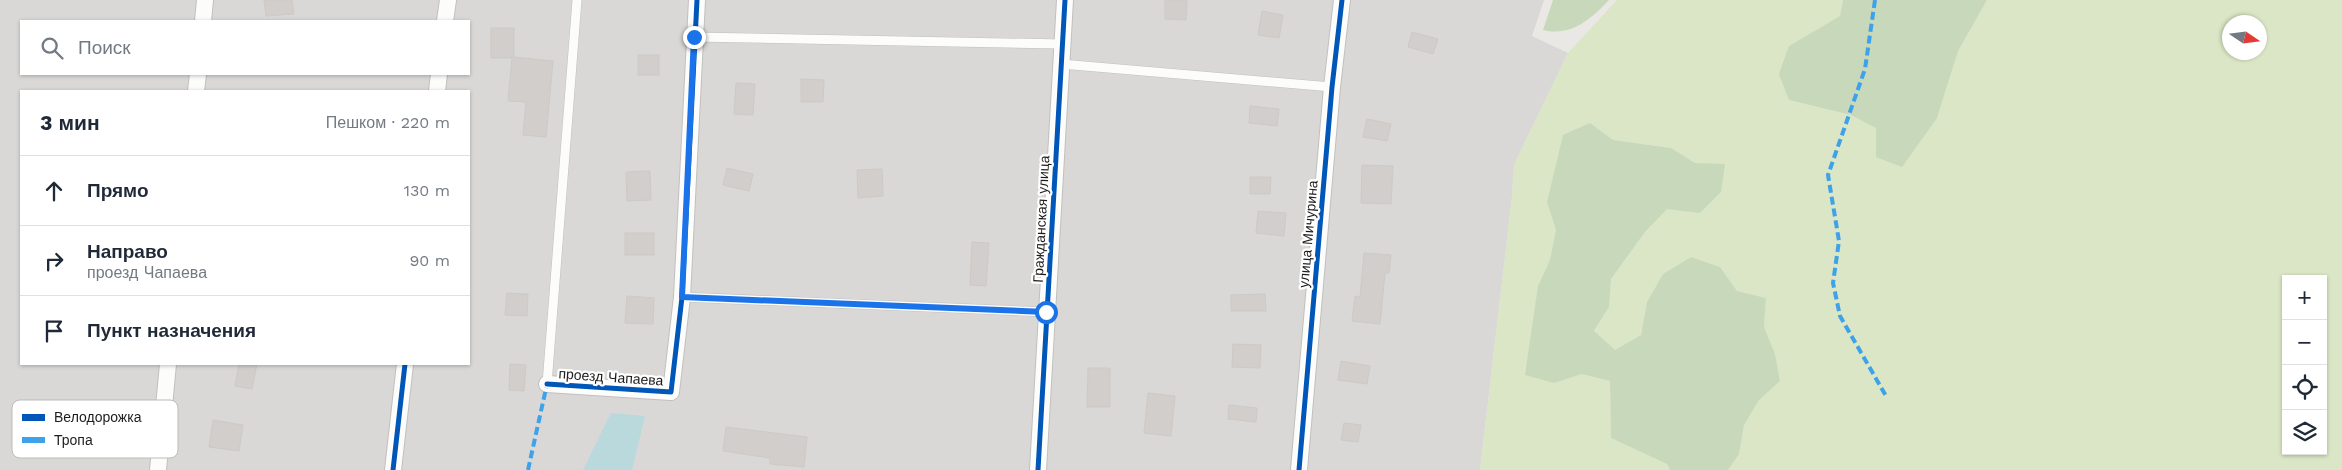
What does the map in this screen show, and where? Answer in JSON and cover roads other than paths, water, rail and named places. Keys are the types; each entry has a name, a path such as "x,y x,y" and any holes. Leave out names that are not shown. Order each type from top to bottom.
{"street":[{"path":"203,20 205,0"},
{"path":"445,20 448,0"},
{"name":"проезд Чапаева","path":"546,384 671,392 682,297 697,0"},
{"name":"Гражданская улица","path":"1038,470 1065,0"},
{"name":"улица Мичурина","path":"1299,470 1332,86 1342,0"},
{"path":"196,90 198,75"},
{"path":"437,90 439,75"},
{"path":"165,400 168,365"},
{"path":"393,470 405,365"}],"lane":[{"path":"546,384 577,0"},
{"path":"694,37 1062,44"},
{"path":"1061,64 1332,86"},
{"path":"682,297 1046,312"}],"water":[{"path":"611,413 645,416 632,470 583,470"}]}
